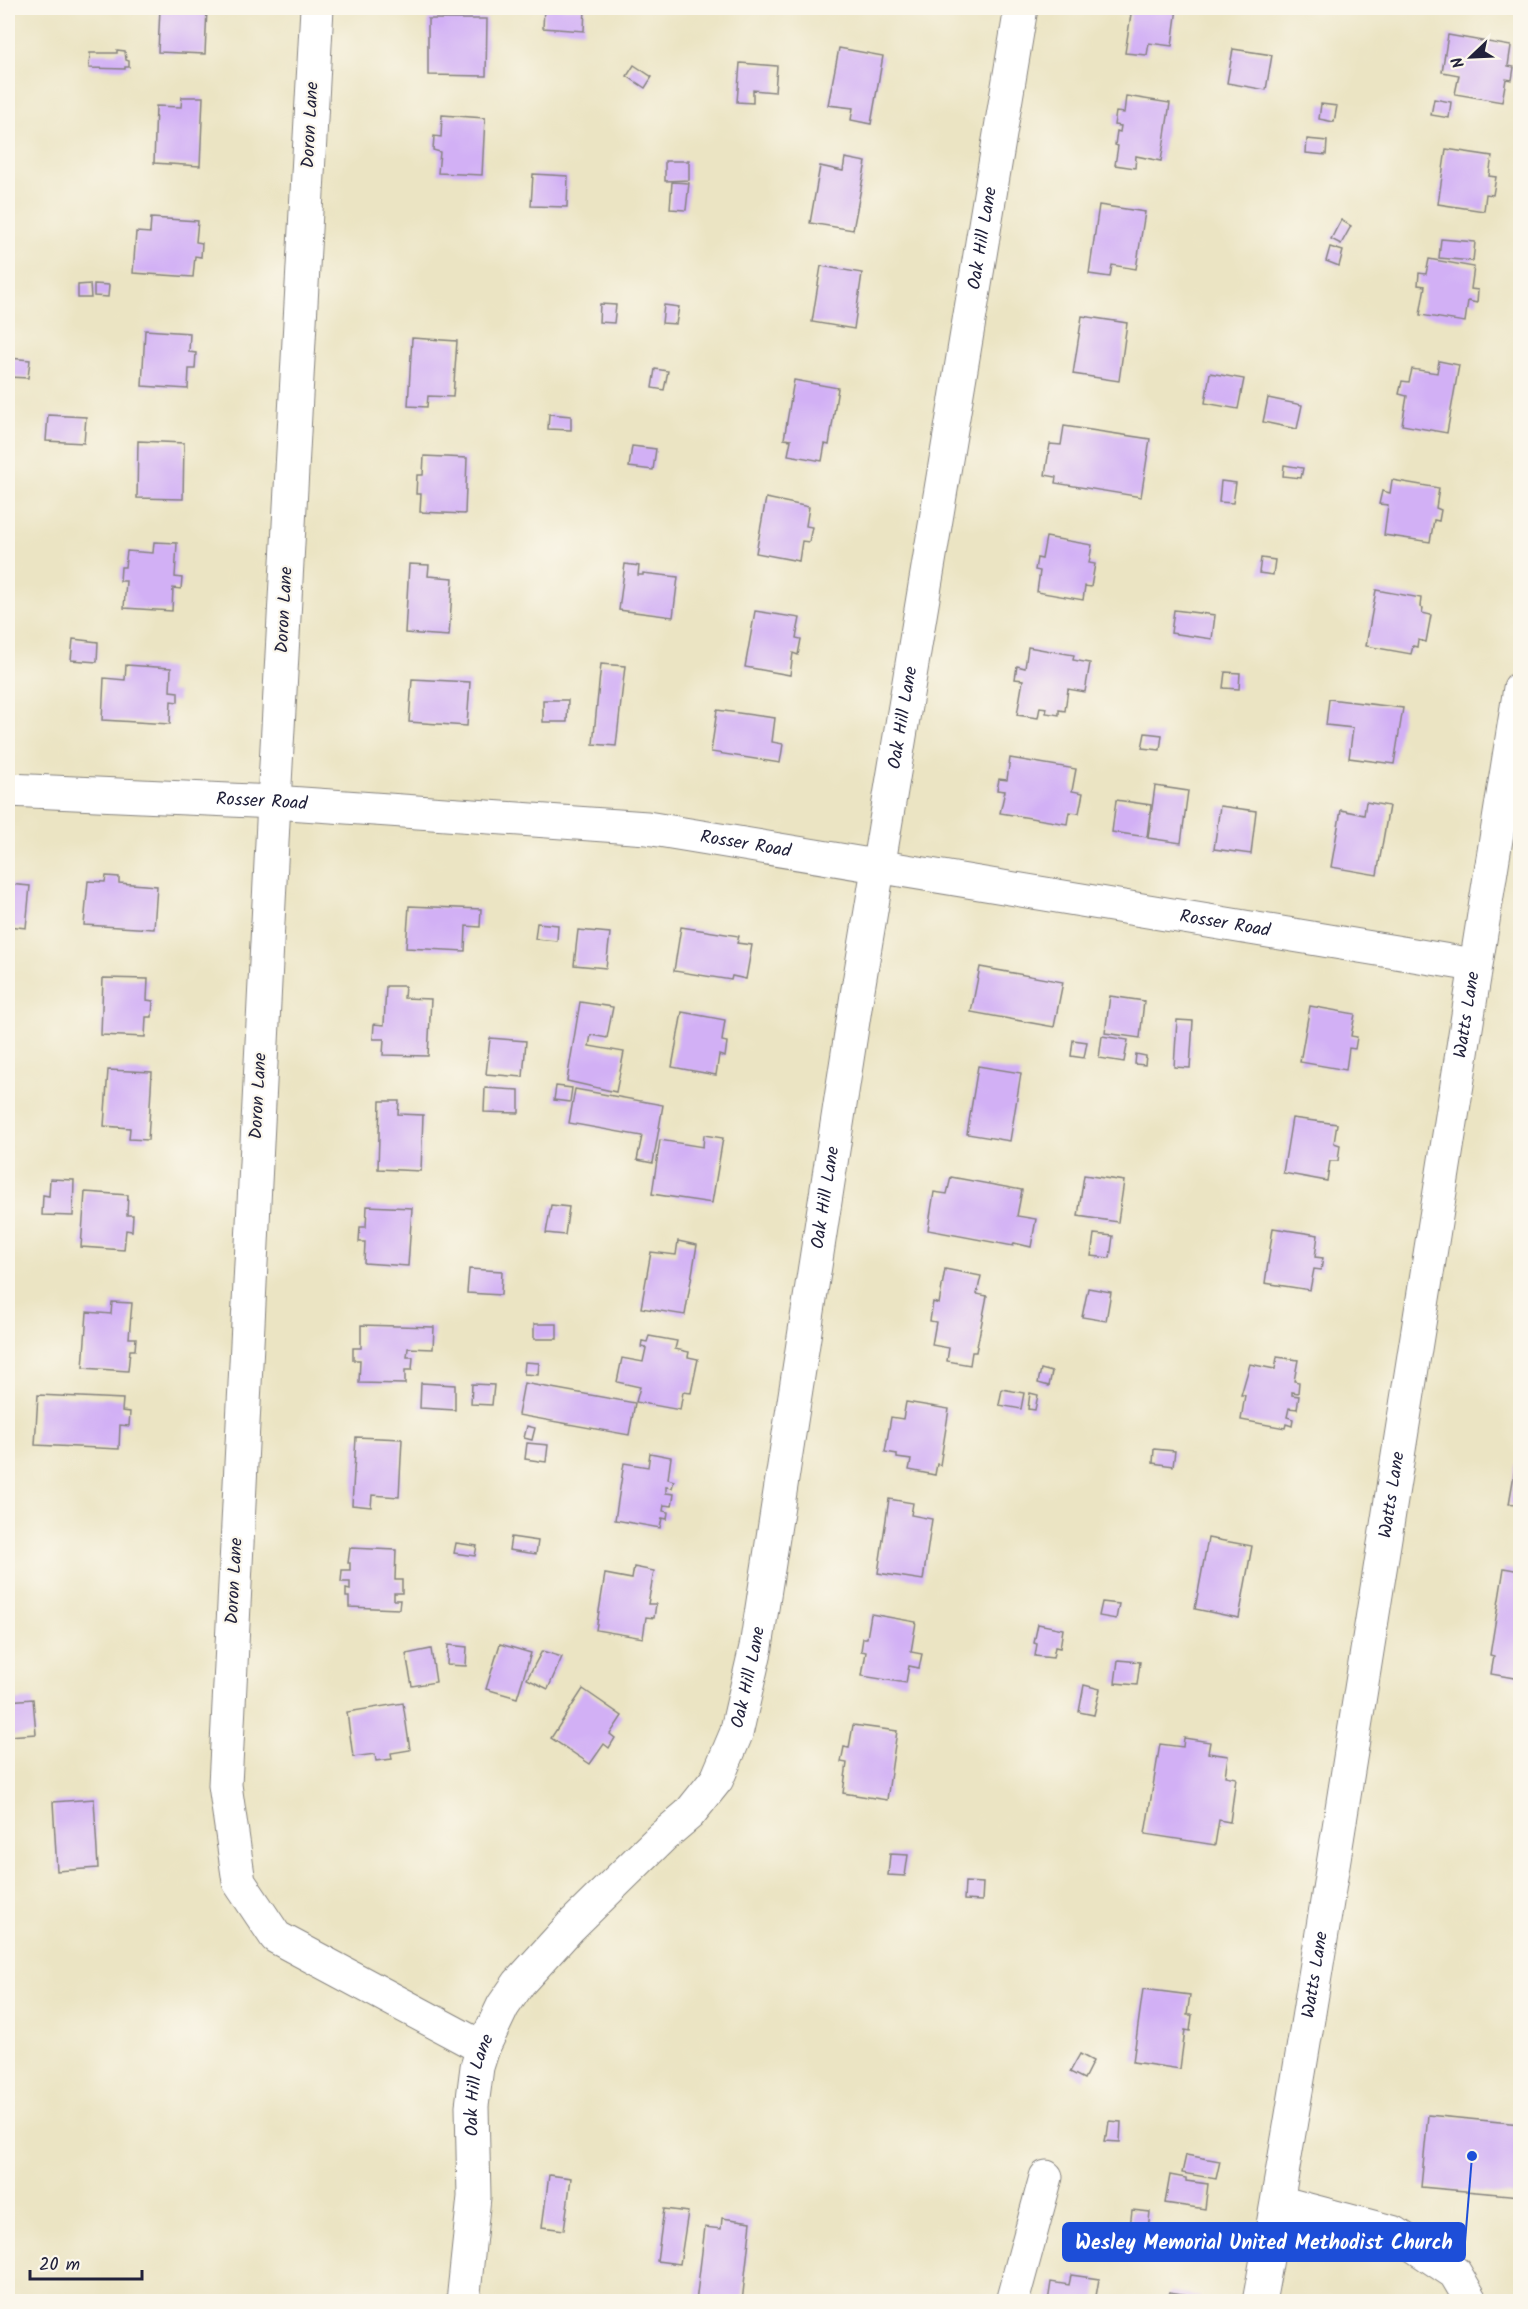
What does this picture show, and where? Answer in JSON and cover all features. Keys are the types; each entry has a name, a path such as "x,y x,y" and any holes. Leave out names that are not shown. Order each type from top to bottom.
{"street":[{"name":"Doron Lane","path":"317,8 274,802 225,1785 238,1882 276,1937 483,2048"},
{"name":"Oak Hill Lane","path":"463,2301 474,2197 472,2106 477,2067 483,2048 503,2006 519,1983 570,1927 662,1837 689,1814 717,1779 736,1734 756,1647 855,1006 1021,8"},
{"name":"Watts Lane","path":"1259,2301 1278,2202 1375,1609 1474,965 1521,688"},
{"name":"Rosser Road","path":"8,790 274,802 647,828 1474,965"},
{"path":"1012,2301 1046,2177"},
{"path":"1278,2202 1395,2233 1455,2274 1472,2301"}],"building":[{"path":"160,8 207,8 205,54 158,52"},
{"path":"544,8 585,8 584,31 543,28"},
{"path":"1128,8 1177,8 1172,46 1149,43 1147,55 1125,53 1131,14 1127,13"},
{"path":"428,19 487,19 486,76 428,75"},
{"path":"1448,35 1511,46 1508,66 1514,67 1512,80 1506,79 1502,102 1455,94 1459,75 1442,72"},
{"path":"839,48 883,56 871,124 851,120 853,108 828,105"},
{"path":"1233,49 1272,55 1266,90 1227,83"},
{"path":"117,50 125,51 129,67 125,69 89,68 90,53 117,53"},
{"path":"740,63 777,66 775,92 753,90 753,103 737,102"},
{"path":"634,65 652,77 645,88 627,76"},
{"path":"1126,96 1170,103 1161,161 1136,156 1135,168 1115,165 1118,146 1115,145 1117,131 1120,132 1121,126 1114,125 1116,112 1124,113"},
{"path":"182,97 203,97 200,166 154,163 156,106 181,107"},
{"path":"1434,99 1451,102 1449,118 1431,115"},
{"path":"1321,104 1337,106 1334,122 1319,119"},
{"path":"442,115 485,118 482,175 438,173 440,152 433,150 434,136 441,137"},
{"path":"1307,139 1327,141 1326,155 1306,153"},
{"path":"1446,149 1492,156 1489,176 1496,177 1493,195 1486,194 1484,211 1438,204"},
{"path":"845,158 866,162 853,230 810,223 820,166 843,171"},
{"path":"665,161 689,161 689,180 665,181"},
{"path":"533,174 568,176 567,207 531,206"},
{"path":"672,182 689,183 686,210 670,209"},
{"path":"1099,205 1145,212 1136,269 1112,265 1110,277 1089,274"},
{"path":"151,218 198,221 196,242 202,243 201,257 195,256 193,277 133,273 136,232 150,233"},
{"path":"1341,220 1351,226 1341,244 1331,239"},
{"path":"1441,239 1475,242 1473,261 1439,258"},
{"path":"1330,247 1343,251 1339,266 1326,261"},
{"path":"1429,259 1474,267 1471,289 1478,290 1477,303 1468,301 1465,322 1420,315 1425,286 1418,285 1419,273 1426,274"},
{"path":"821,266 862,273 854,329 812,322"},
{"path":"90,284 91,298 78,298 78,285"},
{"path":"94,284 109,285 108,297 94,296"},
{"path":"600,304 616,305 614,323 599,322"},
{"path":"664,305 679,307 676,324 662,323"},
{"path":"1082,316 1127,323 1119,381 1073,374"},
{"path":"145,330 190,333 189,352 196,353 195,369 189,369 188,389 142,386"},
{"path":"412,338 457,341 453,397 428,396 427,407 408,406"},
{"path":"9,358 30,360 28,378 8,377"},
{"path":"1439,361 1459,365 1447,433 1402,425 1407,396 1399,394 1402,381 1409,382 1412,369 1437,373"},
{"path":"655,369 668,371 664,390 652,388"},
{"path":"1210,373 1244,379 1238,409 1205,403"},
{"path":"794,380 838,388 829,445 825,444 822,461 788,455 791,440 784,439"},
{"path":"1268,398 1302,405 1297,429 1263,422"},
{"path":"549,414 571,416 571,430 548,429"},
{"path":"48,415 86,417 84,443 46,441"},
{"path":"1064,426 1150,439 1141,497 1055,483 1056,477 1045,475 1050,444 1061,445"},
{"path":"138,441 184,443 183,499 137,498"},
{"path":"632,446 656,449 653,470 629,467"},
{"path":"424,456 467,458 465,514 420,512 421,494 416,494 417,475 423,475"},
{"path":"1284,465 1303,468 1301,478 1283,476"},
{"path":"1392,480 1439,488 1436,508 1441,510 1439,521 1434,520 1430,542 1384,535 1388,505 1379,504 1382,491 1390,493"},
{"path":"1221,481 1236,483 1233,503 1219,502"},
{"path":"766,498 809,507 806,526 812,527 809,542 802,541 799,561 756,553"},
{"path":"1046,537 1092,545 1089,563 1095,564 1091,587 1085,586 1083,600 1037,592 1040,571 1035,570 1037,558 1042,559"},
{"path":"154,542 177,543 175,577 182,578 181,589 173,588 172,611 124,608 126,581 120,581 121,567 125,567 127,551 153,553"},
{"path":"1261,558 1275,560 1273,575 1259,573"},
{"path":"409,564 429,565 428,576 453,578 449,636 405,633"},
{"path":"625,564 639,566 638,575 643,575 643,573 678,577 673,617 619,610"},
{"path":"1376,590 1421,598 1422,613 1431,615 1426,642 1418,640 1417,647 1413,646 1411,654 1366,646"},
{"path":"1174,610 1215,615 1212,639 1171,633"},
{"path":"755,611 800,618 796,638 801,639 798,655 793,653 790,675 745,667"},
{"path":"73,639 98,642 97,662 71,660"},
{"path":"1028,647 1074,655 1073,660 1090,663 1085,692 1068,689 1065,711 1059,710 1059,715 1046,713 1047,708 1040,707 1038,718 1017,715 1023,680 1015,679 1017,666 1025,668"},
{"path":"601,664 625,666 616,746 593,744"},
{"path":"126,665 171,668 170,691 178,692 178,702 171,701 170,724 102,720 104,678 125,680"},
{"path":"1225,672 1240,673 1239,689 1223,688"},
{"path":"412,679 470,682 467,726 409,722"},
{"path":"1329,699 1403,708 1394,764 1349,758 1353,728 1326,725"},
{"path":"543,700 568,700 567,722 543,722"},
{"path":"717,710 775,718 772,742 783,744 780,763 711,752"},
{"path":"1145,733 1162,735 1160,750 1142,748"},
{"path":"1010,758 1076,769 1072,791 1083,793 1079,813 1069,812 1067,824 1000,813 1005,791 997,790 999,779 1007,780"},
{"path":"1155,786 1188,791 1181,843 1148,838"},
{"path":"1116,800 1151,805 1147,837 1112,832"},
{"path":"1366,802 1389,806 1377,875 1331,867 1341,810 1364,815"},
{"path":"1220,806 1256,811 1251,854 1214,849"},
{"path":"106,876 119,877 119,883 157,886 154,929 84,925 88,881 105,882"},
{"path":"8,884 30,886 26,928 8,926"},
{"path":"409,906 481,909 480,927 466,926 465,951 406,948"},
{"path":"537,923 558,925 557,941 535,939"},
{"path":"681,927 739,936 737,943 752,945 746,979 732,976 731,980 674,971"},
{"path":"578,930 610,933 606,968 574,965"},
{"path":"980,967 1063,982 1054,1027 971,1012"},
{"path":"103,978 148,979 147,1000 153,1001 152,1017 146,1017 145,1037 101,1035"},
{"path":"386,986 405,986 404,998 431,999 428,1056 383,1055 384,1039 373,1039 374,1024 384,1025"},
{"path":"1110,996 1144,1001 1140,1038 1105,1033"},
{"path":"580,1002 613,1007 607,1038 591,1035 589,1046 624,1052 616,1092 567,1081"},
{"path":"1310,1006 1355,1014 1351,1036 1357,1037 1355,1049 1349,1048 1346,1070 1300,1062"},
{"path":"682,1012 725,1020 722,1041 727,1042 725,1057 719,1055 716,1075 672,1067"},
{"path":"1177,1020 1193,1021 1190,1068 1174,1067"},
{"path":"1102,1036 1128,1040 1124,1062 1099,1058"},
{"path":"490,1038 526,1041 523,1077 486,1074"},
{"path":"1073,1040 1087,1042 1084,1058 1071,1056"},
{"path":"1136,1054 1146,1056 1145,1065 1135,1064"},
{"path":"978,1066 1021,1073 1010,1141 967,1134"},
{"path":"108,1070 152,1072 148,1140 129,1139 130,1128 104,1126"},
{"path":"556,1086 572,1088 570,1102 554,1100"},
{"path":"485,1088 519,1090 519,1113 484,1112"},
{"path":"575,1089 663,1105 653,1163 637,1160 642,1136 569,1123"},
{"path":"380,1101 399,1101 398,1114 423,1115 421,1171 378,1169"},
{"path":"1292,1118 1337,1124 1334,1143 1340,1145 1338,1161 1330,1161 1327,1181 1283,1173"},
{"path":"704,1135 723,1138 712,1203 652,1194 660,1140 703,1147"},
{"path":"1084,1175 1124,1181 1118,1222 1078,1216"},
{"path":"951,1177 1022,1190 1017,1216 1036,1219 1031,1247 1014,1243 1013,1246 928,1230 934,1192 947,1194"},
{"path":"50,1179 74,1180 73,1216 42,1215 43,1195 49,1196"},
{"path":"85,1192 128,1195 127,1215 133,1215 132,1231 126,1230 124,1250 81,1247"},
{"path":"551,1205 569,1207 565,1235 546,1233"},
{"path":"367,1206 412,1208 408,1266 364,1263 365,1242 359,1242 360,1227 366,1227"},
{"path":"1273,1228 1318,1235 1315,1257 1323,1258 1321,1270 1314,1269 1310,1290 1265,1283"},
{"path":"1094,1234 1113,1236 1110,1258 1091,1256"},
{"path":"678,1241 697,1245 685,1315 641,1308 651,1252 676,1255"},
{"path":"469,1269 502,1271 501,1295 467,1293"},
{"path":"945,1269 981,1276 977,1294 987,1296 976,1352 972,1352 970,1365 947,1361 949,1348 932,1345 936,1322 930,1321 933,1302 939,1304"},
{"path":"1088,1288 1111,1292 1106,1321 1082,1317"},
{"path":"112,1302 132,1303 129,1338 136,1338 135,1350 130,1350 128,1371 83,1368 87,1312 111,1314"},
{"path":"534,1324 557,1324 557,1339 534,1339"},
{"path":"361,1325 434,1327 433,1349 408,1348 407,1357 413,1357 412,1370 405,1370 405,1384 359,1383 360,1360 353,1360 353,1348 361,1348"},
{"path":"649,1336 677,1341 675,1349 689,1352 688,1357 698,1359 691,1393 683,1392 680,1410 636,1402 640,1387 617,1382 622,1358 643,1362 646,1348 641,1347 642,1341 647,1342"},
{"path":"1277,1357 1298,1360 1294,1381 1299,1382 1298,1393 1292,1392 1292,1395 1299,1396 1297,1409 1289,1408 1287,1417 1293,1419 1292,1426 1286,1424 1285,1428 1241,1420 1245,1395 1241,1395 1250,1364 1275,1369"},
{"path":"525,1362 539,1363 538,1375 524,1374"},
{"path":"1041,1369 1052,1372 1049,1386 1038,1383"},
{"path":"421,1383 455,1385 455,1410 420,1408"},
{"path":"524,1383 635,1403 629,1435 518,1415"},
{"path":"472,1384 494,1385 492,1405 471,1404"},
{"path":"1002,1389 1024,1393 1021,1409 999,1405"},
{"path":"1030,1393 1038,1395 1035,1410 1028,1409"},
{"path":"38,1395 123,1399 122,1411 130,1412 129,1426 120,1425 119,1449 35,1445"},
{"path":"906,1402 949,1409 940,1465 937,1464 935,1475 909,1470 911,1460 897,1458 897,1454 885,1452 891,1417 903,1419"},
{"path":"527,1426 535,1428 532,1440 524,1438"},
{"path":"356,1437 402,1439 399,1497 372,1495 371,1507 352,1505"},
{"path":"527,1443 548,1445 546,1462 525,1459"},
{"path":"1154,1449 1175,1451 1173,1466 1153,1463"},
{"path":"650,1453 671,1457 668,1479 674,1481 672,1488 666,1487 666,1493 674,1494 672,1506 664,1505 663,1511 668,1512 667,1519 662,1518 660,1528 615,1520 624,1463 648,1467"},
{"path":"1516,1463 1520,1464 1520,1506 1509,1504"},
{"path":"889,1499 913,1503 911,1515 932,1519 923,1580 878,1573"},
{"path":"511,1537 538,1541 536,1554 509,1550"},
{"path":"1208,1538 1252,1546 1239,1618 1195,1609"},
{"path":"456,1543 477,1546 475,1556 454,1553"},
{"path":"350,1548 396,1550 395,1580 402,1580 402,1593 394,1593 394,1600 400,1600 399,1609 349,1607 346,1589 350,1590 350,1582 341,1582 342,1570 350,1570 350,1563 348,1563"},
{"path":"634,1567 654,1571 648,1604 656,1604 654,1618 646,1617 643,1638 596,1630 605,1574 632,1579"},
{"path":"1504,1568 1520,1571 1520,1679 1491,1674 1494,1656 1490,1655"},
{"path":"1102,1602 1119,1604 1116,1619 1099,1616"},
{"path":"871,1614 916,1622 911,1652 922,1654 919,1668 909,1666 906,1683 862,1676 866,1652 861,1651 863,1638 867,1638"},
{"path":"1038,1624 1063,1629 1060,1648 1055,1647 1053,1658 1035,1656 1037,1644 1034,1643"},
{"path":"500,1644 531,1653 517,1698 486,1689"},
{"path":"448,1645 467,1647 466,1666 447,1665"},
{"path":"431,1649 436,1682 412,1686 406,1654"},
{"path":"542,1651 562,1657 548,1689 527,1679"},
{"path":"1118,1660 1140,1662 1137,1685 1115,1683"},
{"path":"1084,1685 1100,1689 1094,1715 1079,1712"},
{"path":"583,1689 622,1716 610,1734 615,1738 609,1748 604,1744 590,1764 551,1738"},
{"path":"33,1699 36,1734 8,1736 8,1701"},
{"path":"403,1703 410,1750 391,1753 392,1759 376,1761 375,1754 353,1757 347,1712"},
{"path":"853,1725 897,1731 887,1800 843,1793 847,1763 841,1762 844,1747 849,1748"},
{"path":"1184,1738 1210,1742 1208,1753 1228,1756 1225,1776 1236,1778 1230,1822 1219,1820 1215,1845 1145,1834 1160,1744 1183,1747"},
{"path":"94,1799 98,1868 57,1871 53,1802"},
{"path":"890,1854 908,1855 905,1876 888,1875"},
{"path":"965,1882 983,1883 982,1901 964,1900"},
{"path":"1143,1989 1190,1995 1187,2015 1192,2015 1190,2031 1185,2030 1180,2069 1133,2062"},
{"path":"1080,2054 1093,2061 1084,2079 1070,2072"},
{"path":"1428,2115 1520,2124 1520,2196 1421,2187"},
{"path":"1109,2121 1121,2122 1120,2142 1104,2141"},
{"path":"1186,2155 1220,2161 1216,2179 1182,2173"},
{"path":"549,2175 571,2178 564,2230 542,2227"},
{"path":"1170,2175 1186,2178 1186,2181 1208,2184 1205,2209 1165,2203"},
{"path":"664,2209 688,2212 680,2264 657,2261"},
{"path":"1132,2210 1150,2212 1147,2238 1129,2236"},
{"path":"722,2218 751,2222 742,2302 696,2302 705,2227 721,2229"},
{"path":"1071,2275 1099,2279 1095,2302 1048,2302 1051,2282 1069,2285"},
{"path":"1169,2292 1200,2297 1200,2302 1168,2302"}],"place":[{"name":"Wesley Memorial United Methodist Church","path":"1472,2156"}]}
